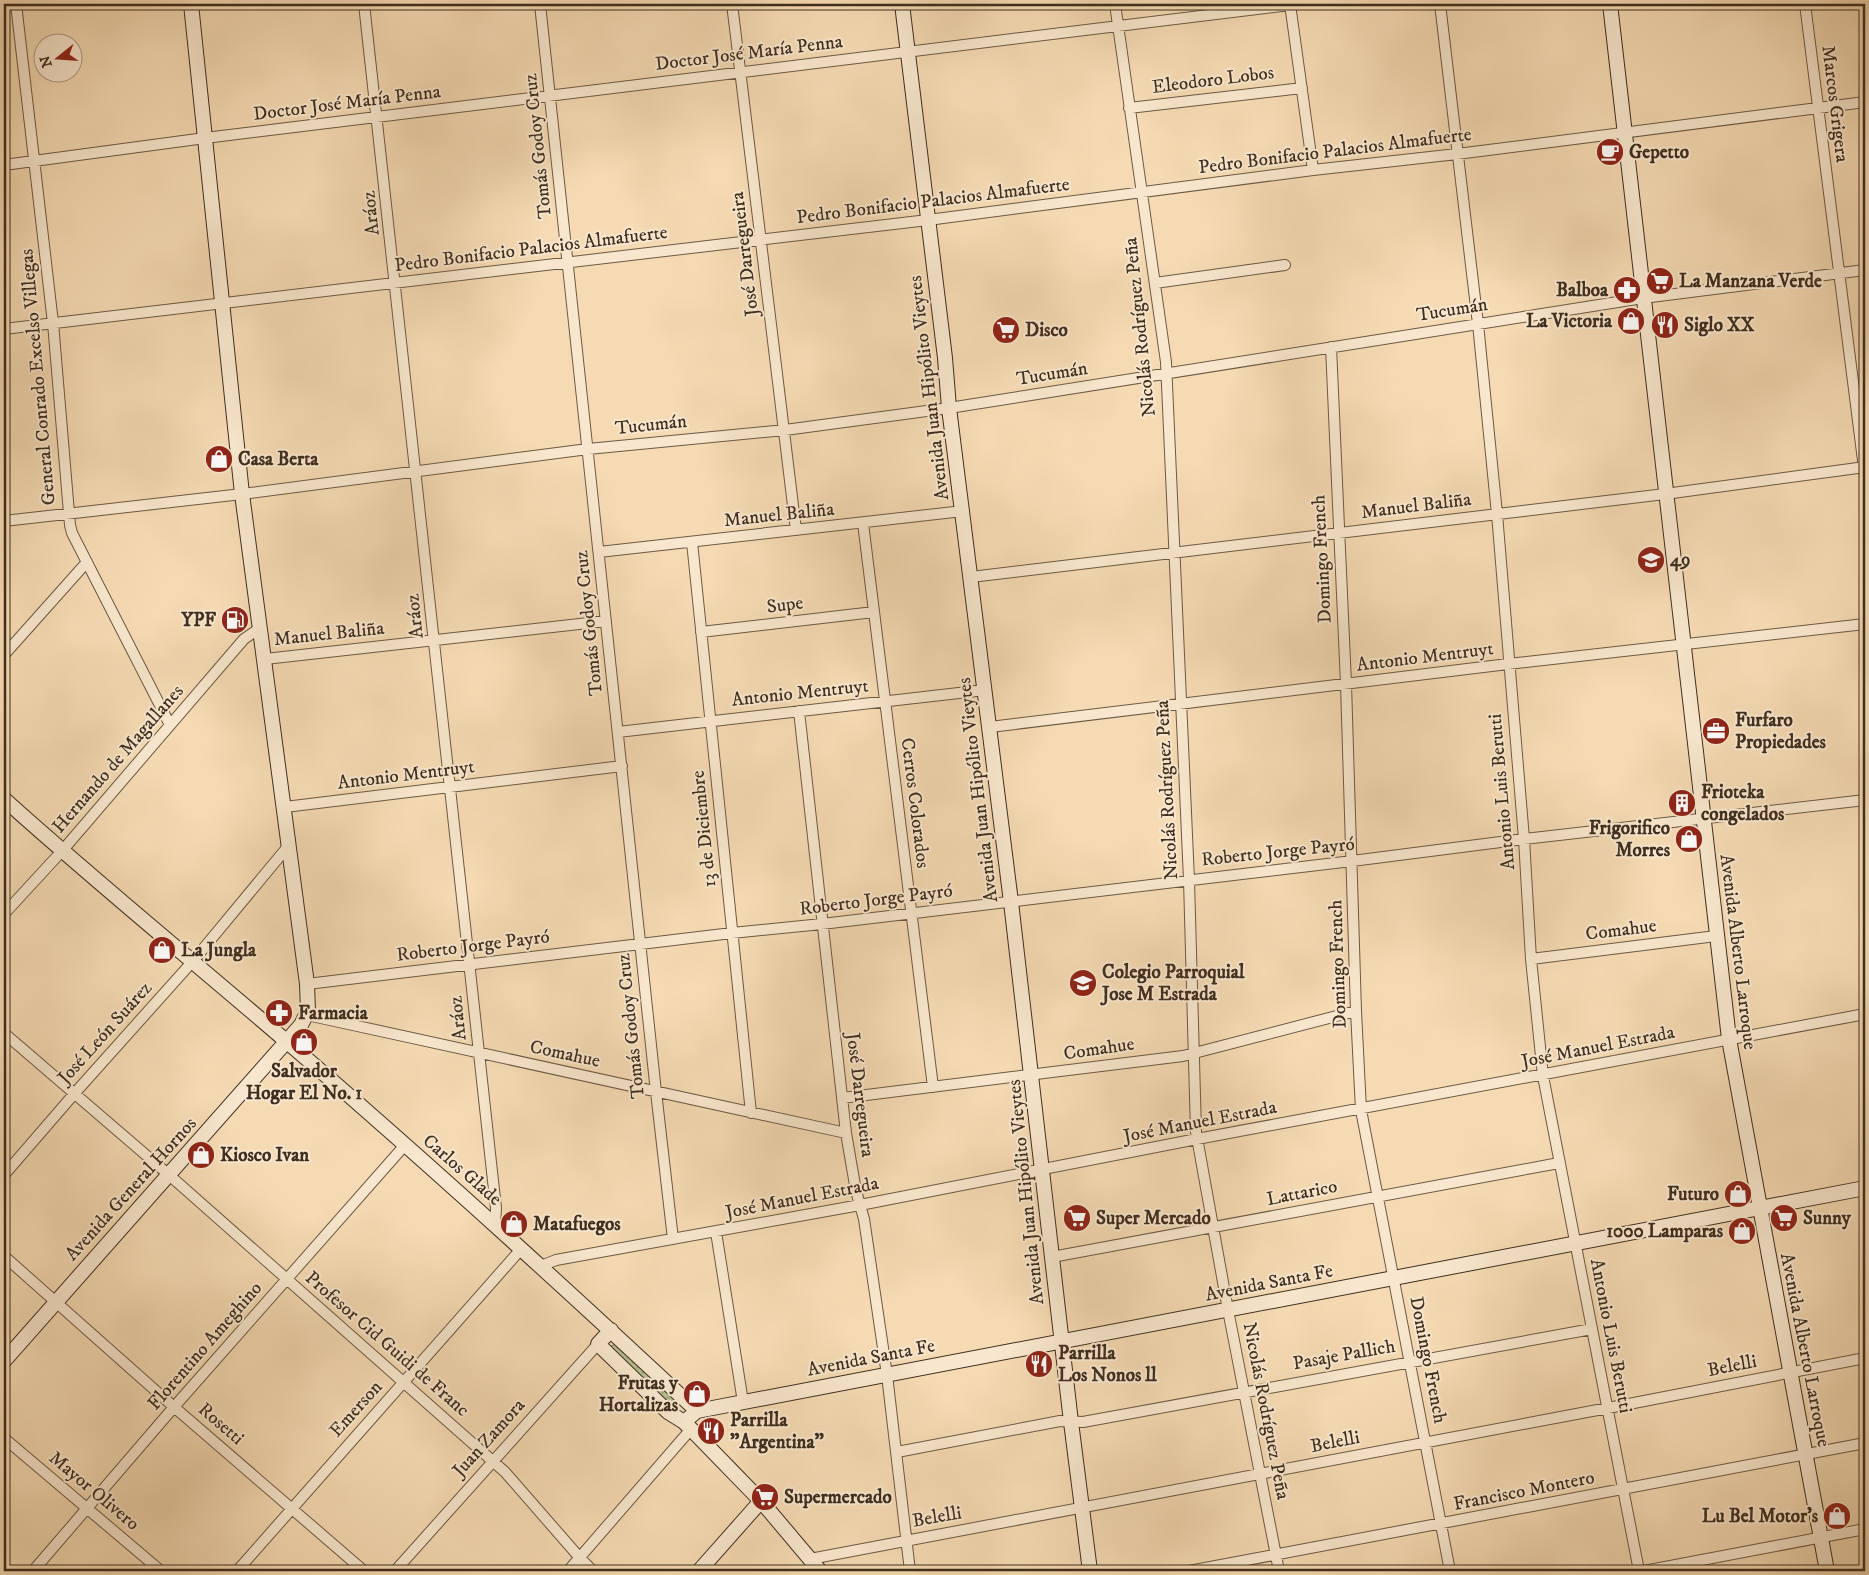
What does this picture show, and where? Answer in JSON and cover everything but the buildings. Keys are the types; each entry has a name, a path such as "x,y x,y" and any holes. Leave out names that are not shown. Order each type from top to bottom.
{"street":[{"name":"General Conrado Excelso Villegas","path":"16,4 53,323 68,514 72,532 170,726"},
{"path":"192,4 242,494 290,844 309,1004 307,1016"},
{"name":"Aráoz","path":"364,4 378,117 470,964 496,1208 495,1224"},
{"name":"Tomás Godoy Cruz","path":"540,4 673,1239"},
{"name":"José Darregueira","path":"732,4 796,530"},
{"name":"Avenida Juan Hipólito Vieytes","path":"902,4 1090,1571"},
{"name":"Nicolás Rodríguez Peña","path":"1115,4 1155,283 1166,374 1189,880 1197,1139 1279,1571"},
{"name":"Doctor José María Penna","path":"4,165 206,138 1292,4"},
{"path":"1292,4 1313,170"},
{"name":"Antonio Luis Berutti","path":"1440,4 1478,324 1497,514 1543,1076 1639,1571"},
{"name":"Avenida Alberto Larroque","path":"1610,4 1728,1039 1827,1571"},
{"name":"Marcos Grigera","path":"1805,4 1838,274 1865,470"},
{"name":"Eleodoro Lobos","path":"1129,108 1302,88"},
{"name":"Pedro Bonifacio Palacios Almafuerte","path":"4,329 928,220 1313,170 1458,154 1865,102"},
{"path":"1155,283 1285,265"},
{"name":"Tucumán","path":"242,494 588,449 784,430 949,408 1643,298 1865,270"},
{"name":"Domingo French","path":"1331,347 1346,684 1356,1011 1362,1110 1450,1571"},
{"name":"Manuel Baliña","path":"971,577 1865,470"},
{"path":"4,522 242,494"},
{"name":"Manuel Baliña","path":"599,552 963,512"},
{"name":"Cerros Colorados","path":"863,523 933,1087"},
{"name":"13 de Diciembre","path":"692,542 751,1113"},
{"path":"4,655 88,562"},
{"name":"Supe","path":"701,632 874,612"},
{"name":"Manuel Baliña","path":"265,659 606,620"},
{"name":"Antonio Mentruyt","path":"990,727 1508,664 1865,624"},
{"name":"Hernando de Magallanes","path":"4,914 62,851 244,640 260,628"},
{"name":"Antonio Mentruyt","path":"618,732 985,690"},
{"name":"José Darregueira","path":"799,711 846,1133 852,1175 864,1219 887,1374 910,1571"},
{"name":"Antonio Mentruyt","path":"285,807 622,766"},
{"name":"Carlos Glade","path":"4,799 495,1224 696,1411"},
{"name":"Roberto Jorge Payró","path":"307,984 1865,800"},
{"name":"José León Suárez","path":"4,1175 193,961 290,844"},
{"name":"Comahue","path":"1532,959 1716,936"},
{"name":"Comahue","path":"842,1098 1032,1076 1194,1054 1356,1011"},
{"name":"José Manuel Estrada","path":"542,1266 556,1260 860,1205 1197,1139 1362,1110 1865,1014"},
{"name":"Comahue","path":"307,1016 846,1133"},
{"name":"Avenida General Hornos","path":"4,1361 287,1042 307,1016"},
{"name":"Profesor Cid Guidi de Franc","path":"4,1033 168,1174 493,1461 513,1481 580,1558 594,1571"},
{"name":"Florentino Ameghino","path":"33,1571 174,1407 405,1145"},
{"name":"Lattarico","path":"1052,1257 1559,1163"},
{"name":"Avenida Santa Fe","path":"696,1411 1865,1188"},
{"path":"716,1232 743,1402"},
{"name":"Emerson","path":"236,1571 522,1248"},
{"name":"Rosetti","path":"4,1256 174,1407 364,1571"},
{"name":"Pasaje Pallich","path":"897,1452 1060,1421 1083,1422 1592,1329"},
{"name":"Juan Zamora","path":"395,1571 611,1330"},
{"path":"598,1344 668,1412 688,1426 760,1501 820,1571"},
{"name":"Belelli","path":"810,1559 1427,1443 1865,1358"},
{"path":"568,1571 688,1426 696,1411"},
{"name":"Mayor Olivero","path":"4,1438 161,1571"},
{"name":"Francisco Montero","path":"1189,1571 1865,1443"},
{"path":"699,1571 760,1501"},
{"path":"1644,1571 1865,1529"}],"green space":[{"path":"615,1344 678,1402 674,1409 610,1347"}],"place":[{"name":"Gepetto","path":"1610,152"},
{"name":"La Manzana Verde","path":"1660,281"},
{"name":"Balboa","path":"1627,290"},
{"name":"La Victoria","path":"1631,321"},
{"name":"Siglo XX","path":"1665,325"},
{"name":"Disco","path":"1006,330"},
{"name":"Casa Berta","path":"219,459"},
{"name":"49","path":"1651,560"},
{"name":"YPF","path":"235,620"},
{"name":"Furfaro Propiedades","path":"1716,731"},
{"name":"Frioteka congelados","path":"1682,803"},
{"name":"Frigorifico Morres","path":"1689,839"},
{"name":"La Jungla","path":"162,950"},
{"name":"Colegio Parroquial Jose M Estrada","path":"1083,983"},
{"name":"Farmacia","path":"279,1013"},
{"name":"Salvador Hogar El No. 1","path":"304,1042"},
{"name":"Kiosco Ivan","path":"201,1155"},
{"name":"Futuro","path":"1738,1194"},
{"name":"Super Mercado","path":"1077,1218"},
{"name":"Sunny","path":"1784,1218"},
{"name":"Matafuegos","path":"514,1224"},
{"name":"1000 Lamparas","path":"1742,1231"},
{"name":"Parrilla Los Nonos ll","path":"1039,1364"},
{"name":"Frutas y Hortalizas","path":"697,1394"},
{"name":"Parrilla \"Argentina\"","path":"711,1431"},
{"name":"Supermercado","path":"765,1497"},
{"name":"Lu Bel Motor's","path":"1837,1516"}]}
